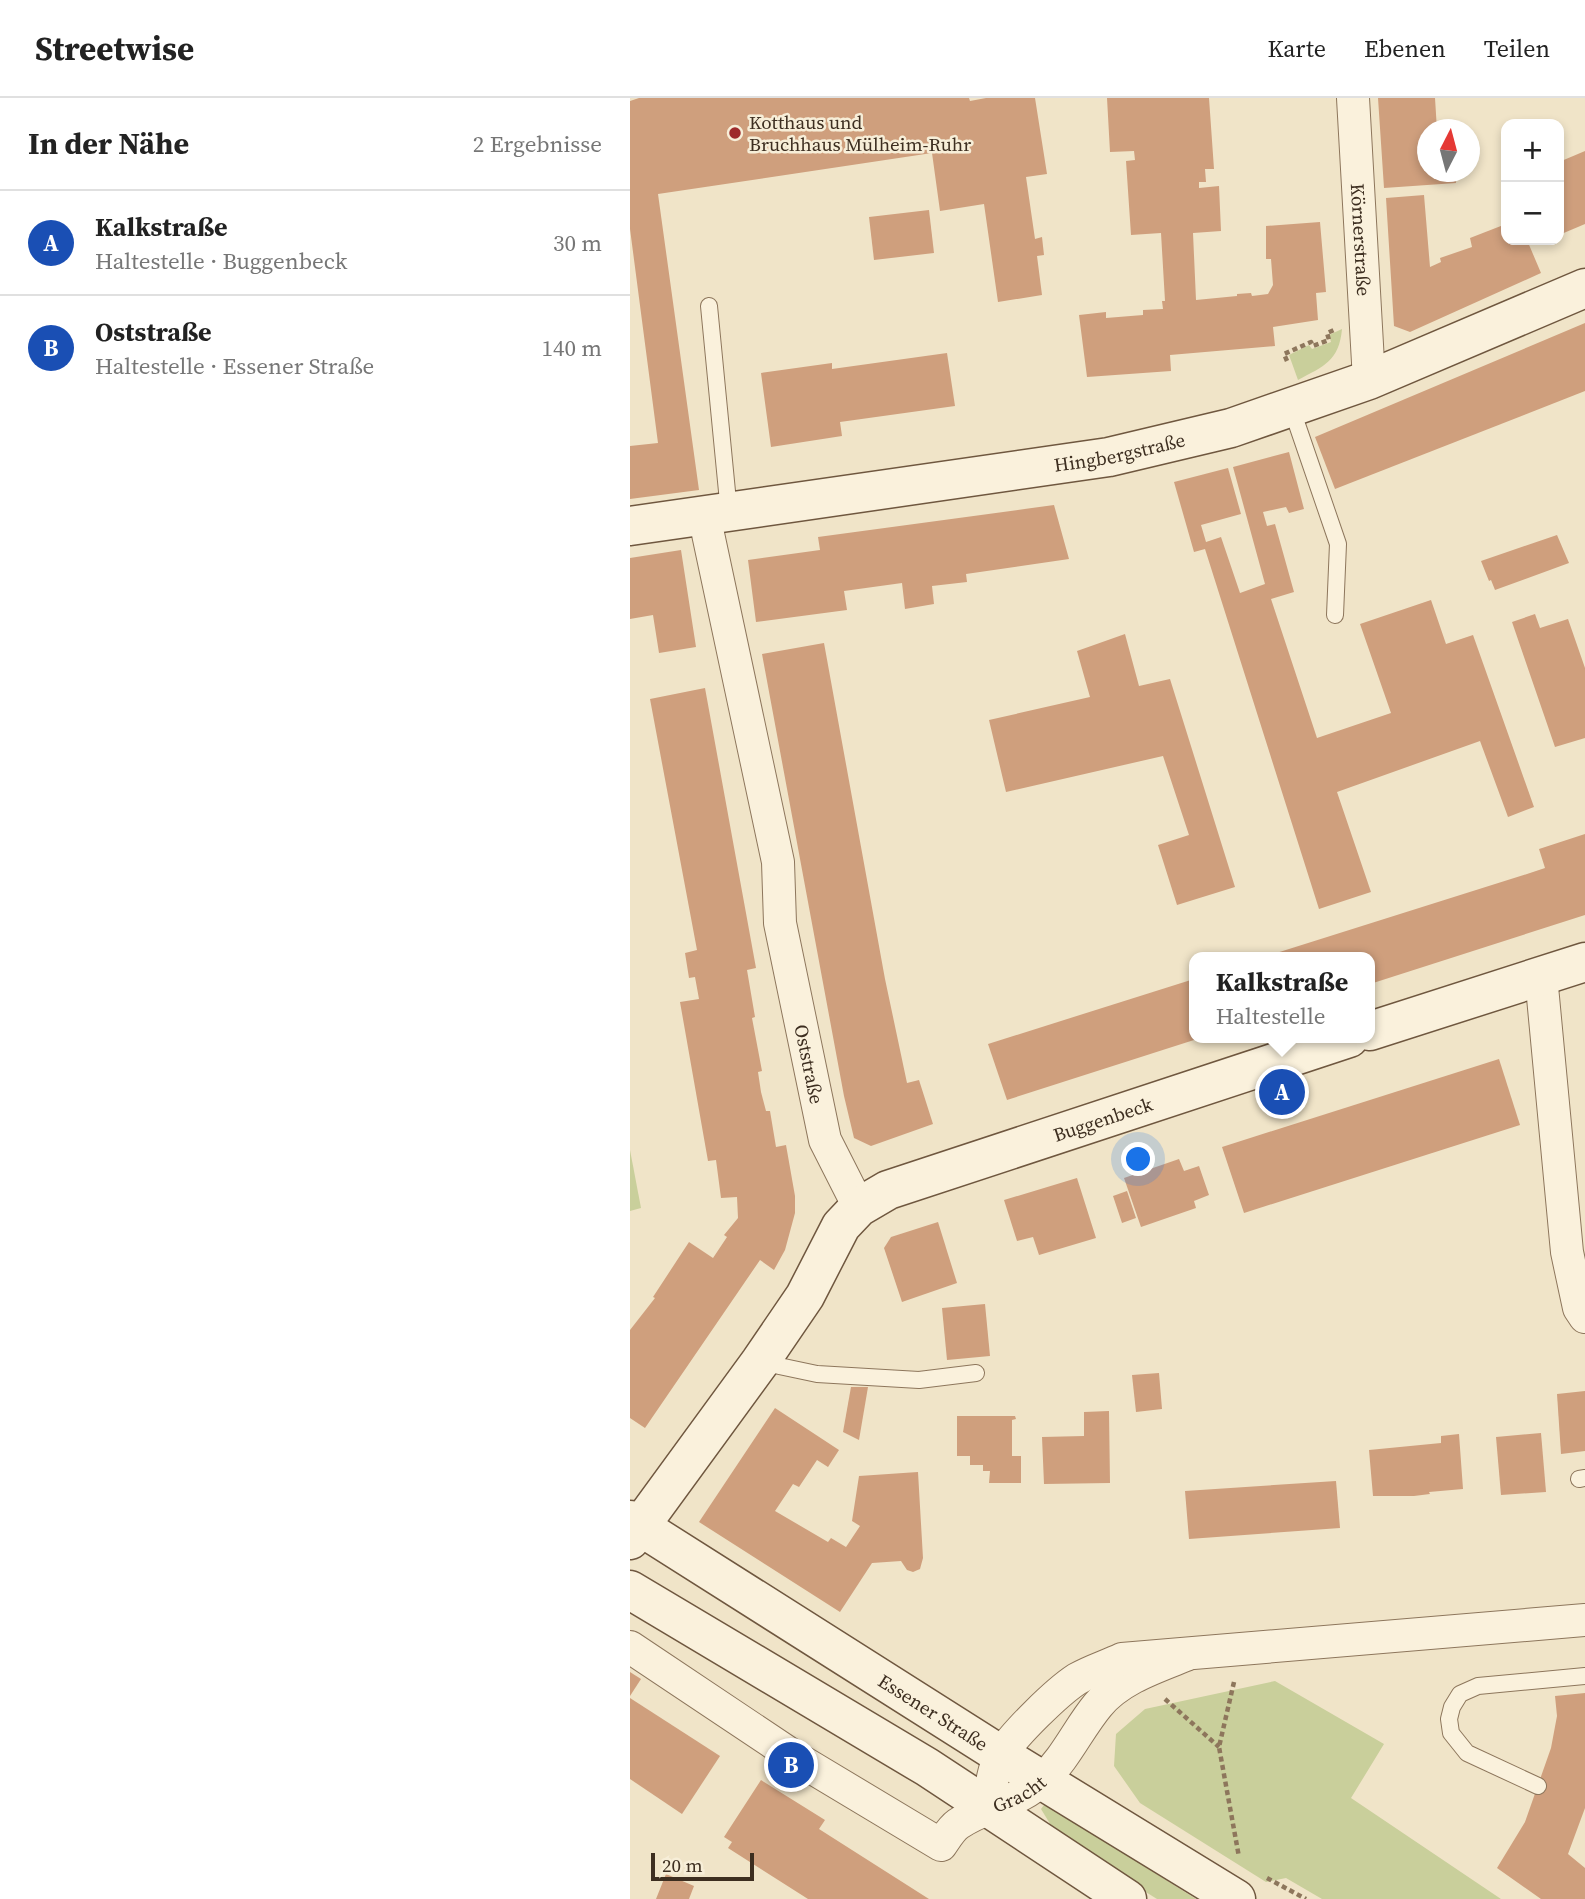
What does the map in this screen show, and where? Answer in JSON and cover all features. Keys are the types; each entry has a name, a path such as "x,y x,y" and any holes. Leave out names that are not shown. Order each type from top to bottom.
{"street":[{"name":"Körnerstraße","path":"1353,98 1369,380"},
{"name":"Hingbergstraße","path":"630,526 1110,457 1231,429 1369,380 1585,288"},
{"name":"Oststraße","path":"717,513 778,862 780,923 825,1140 859,1207"},
{"path":"1375,1029 1585,962"},
{"path":"1541,976 1567,1252 1579,1308 1585,1317"},
{"name":"Buggenbeck","path":"859,1207 888,1190 1334,1043"},
{"path":"632,1528 760,1362 806,1296 841,1226 859,1207"},
{"name":"Essener Straße","path":"632,1528 1001,1755 1238,1882"},
{"path":"630,1590 927,1767 1127,1899"},
{"name":"Gracht","path":"1186,1655 1136,1675 1099,1703 1072,1744 1043,1779 1018,1798 989,1807 992,1781 1001,1755 1045,1705 1077,1679 1122,1659 1585,1620"},
{"path":"630,1647 796,1758 941,1845 956,1825 989,1807"}],"lane":[{"path":"709,306 717,513"},
{"path":"1292,407 1338,544 1335,615"},
{"path":"760,1362 817,1374 919,1380 975,1373"},
{"path":"1538,1786 1467,1753 1451,1733 1449,1719 1452,1707 1460,1694 1478,1686 1585,1676"}],"path":[{"path":"1287,361 1284,354 1311,342 1313,346 1329,341 1327,333 1337,328"},
{"path":"1234,1682 1219,1747 1238,1882"},
{"path":"1164,1699 1219,1747"},
{"path":"1289,1889 1306,1899"}],"green space":[{"path":"1342,329 1334,356 1323,366 1298,380 1289,355 1309,345 1312,349 1331,342 1329,335"},
{"path":"630,1150 641,1208 630,1211"},
{"path":"1275,1681 1384,1744 1351,1798 1501,1899 1322,1899 1286,1878 1266,1882 1140,1803 1114,1766 1116,1734 1145,1709"},
{"path":"1044,1805 1196,1899 1157,1899 1069,1844 1055,1832 1041,1809"}],"building":[{"path":"639,98 969,98 970,101 986,98 1035,98 1047,174 1026,177 1035,239 1042,237 1044,255 1037,256 1042,295 998,302 984,204 940,211 932,153 658,194 699,490 630,499 630,446 658,443 630,229 630,101"},
{"path":"1107,98 1209,98 1214,169 1205,169 1206,182 1199,182 1199,188 1219,186 1221,231 1193,233 1196,300 1237,294 1268,294 1273,285 1271,259 1266,259 1266,226 1320,222 1326,292 1316,293 1318,320 1273,327 1275,346 1170,355 1171,371 1087,377 1079,315 1106,312 1106,318 1143,315 1143,310 1163,309 1162,301 1165,301 1161,233 1131,235 1126,161 1135,160 1134,151 1110,152"},
{"path":"1378,98 1435,98 1436,119 1417,119 1417,182 1456,183 1384,188"},
{"path":"1585,151 1585,224 1564,233 1564,182 1564,160"},
{"path":"1424,195 1430,267 1441,262 1440,258 1472,247 1470,238 1501,226 1501,245 1529,245 1541,273 1410,332 1394,326 1386,198"},
{"path":"929,210 934,253 874,260 869,217"},
{"path":"1585,323 1585,391 1335,489 1315,437"},
{"path":"947,353 955,406 840,422 842,436 771,447 761,373 832,363 832,369"},
{"path":"1289,452 1304,509 1289,513 1286,507 1263,512 1267,526 1275,524 1294,592 1271,599 1317,738 1391,713 1360,624 1431,600 1446,644 1473,635 1534,807 1508,817 1480,741 1337,792 1371,892 1319,909 1205,549 1194,552 1174,482 1228,468 1241,514 1201,525 1206,542 1221,537 1240,593 1265,584 1233,467"},
{"path":"1054,505 1069,559 966,574 967,582 932,586 934,604 905,609 902,583 844,591 847,610 756,622 748,560 820,550 818,537"},
{"path":"1557,535 1569,563 1495,590 1481,561"},
{"path":"681,550 696,647 659,653 653,615 630,619 630,558"},
{"path":"1535,614 1540,628 1568,619 1585,668 1585,738 1555,747 1512,622"},
{"path":"1125,634 1139,686 1170,679 1235,887 1177,905 1158,845 1189,835 1163,756 1006,792 989,720 1090,697 1077,651"},
{"path":"824,643 885,979 907,1083 919,1080 933,1124 871,1146 854,1138 844,1096 762,654"},
{"path":"705,688 756,968 747,970 755,1017 752,1018 762,1071 758,1072 761,1092 766,1111 770,1111 776,1147 786,1145 795,1196 795,1213 785,1250 774,1270 760,1260 645,1428 630,1418 630,1330 655,1298 653,1297 689,1242 713,1258 727,1237 724,1235 738,1218 737,1197 721,1198 716,1160 708,1161 680,1002 699,999 695,977 689,978 685,953 697,950 650,699"},
{"path":"1585,834 1585,915 1375,982 1375,952 1280,952 1545,868 1539,849"},
{"path":"1189,981 1189,1042 1007,1100 988,1044"},
{"path":"1499,1059 1520,1125 1244,1213 1222,1147"},
{"path":"1179,1159 1184,1171 1199,1166 1209,1195 1194,1201 1196,1208 1141,1227 1124,1178"},
{"path":"1077,1178 1096,1238 1039,1255 1033,1237 1017,1241 1004,1200"},
{"path":"1127,1191 1136,1218 1122,1223 1113,1196"},
{"path":"938,1222 957,1283 902,1302 884,1248 891,1237"},
{"path":"985,1304 990,1356 947,1360 942,1308"},
{"path":"1159,1373 1162,1409 1136,1412 1132,1375"},
{"path":"851,1387 868,1387 859,1440 843,1432"},
{"path":"1585,1391 1585,1451 1561,1454 1557,1394"},
{"path":"775,1408 839,1450 828,1467 817,1460 799,1487 793,1484 775,1511 828,1542 831,1538 846,1547 860,1526 852,1521 859,1476 918,1472 923,1558 920,1569 913,1572 907,1570 901,1561 872,1563 840,1612 699,1522"},
{"path":"1109,1411 1110,1483 1044,1484 1042,1437 1084,1436 1084,1412"},
{"path":"957,1416 1015,1416 1016,1419 1012,1420 1012,1456 1021,1456 1021,1483 989,1483 990,1471 983,1471 983,1465 970,1465 970,1456 957,1456"},
{"path":"1541,1433 1546,1492 1501,1495 1496,1437"},
{"path":"1459,1434 1463,1489 1414,1496 1373,1496 1369,1450 1441,1443 1441,1436"},
{"path":"1336,1481 1340,1528 1189,1539 1185,1491"},
{"path":"630,1672 641,1679 630,1696"},
{"path":"1585,1693 1585,1808 1568,1854 1585,1868 1585,1899 1541,1899 1497,1868 1525,1822 1551,1748 1557,1716 1555,1696"},
{"path":"630,1698 720,1756 682,1814 630,1779"},
{"path":"761,1780 825,1820 819,1829 929,1899 808,1899 728,1848 732,1842 724,1837"},
{"path":"666,1874 694,1886 689,1899 656,1899"}],"place":[{"name":"Kotthaus und Bruchhaus Mülheim-Ruhr","path":"735,133"},
{"name":"Kalkstraße","path":"1282,1092"},
{"name":"Oststraße","path":"791,1765"}]}
